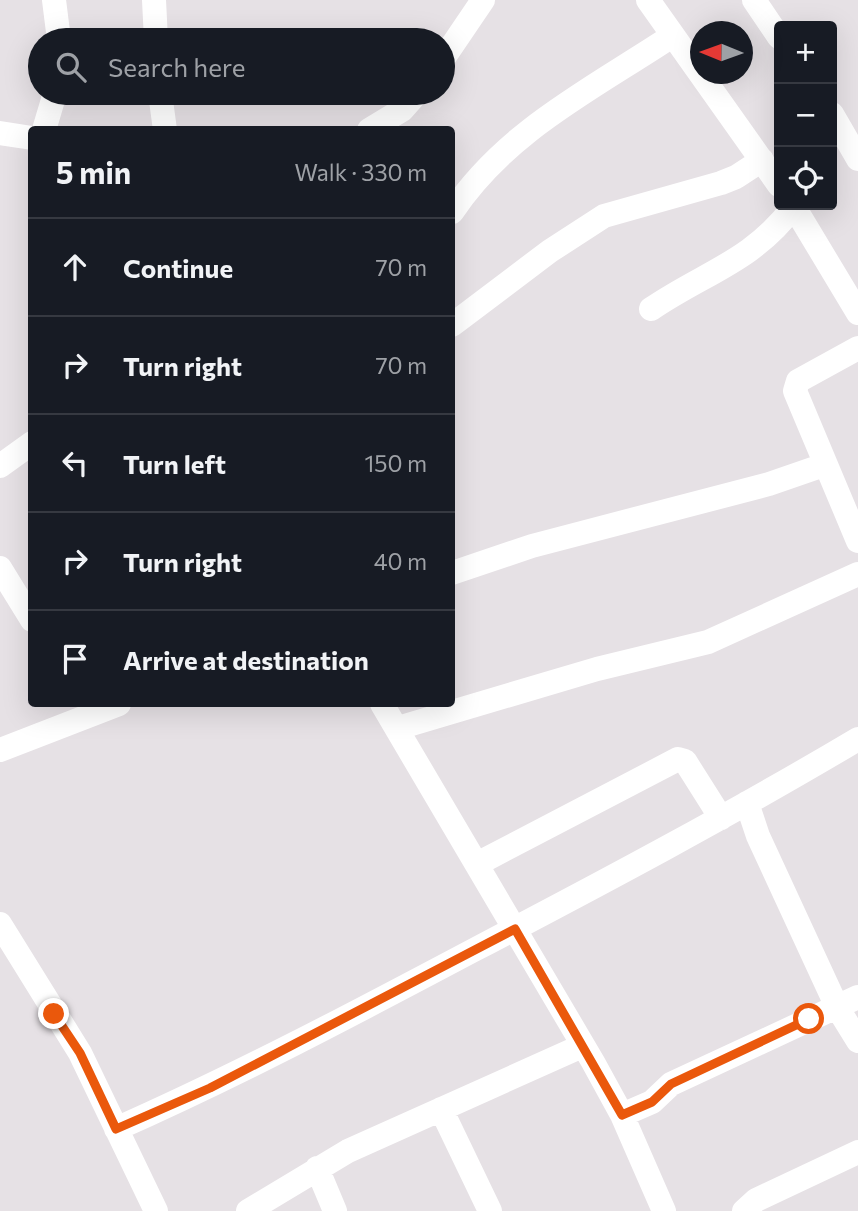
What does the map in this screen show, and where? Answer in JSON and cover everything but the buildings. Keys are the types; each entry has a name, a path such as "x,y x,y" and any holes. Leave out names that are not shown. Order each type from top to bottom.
{"street":[{"path":"54,0 58,28"},
{"path":"155,0 156,28"},
{"path":"455,41 483,0"},
{"path":"455,323 550,251 604,216 736,177 773,171 648,0"},
{"path":"754,0 774,30"},
{"path":"455,207 468,187 502,150 544,118 672,36"},
{"path":"45,126 51,105"},
{"path":"162,105 164,126"},
{"path":"376,126 406,105"},
{"path":"842,129 858,159"},
{"path":"0,133 28,137"},
{"path":"651,309 749,253 776,229 789,210"},
{"path":"796,210 858,313"},
{"path":"858,348 798,381 795,391 858,541"},
{"path":"0,466 28,446"},
{"path":"455,572 533,546 769,484 824,465"},
{"path":"0,568 28,612"},
{"path":"398,728 586,672 708,642 858,574"},
{"path":"0,750 74,712 103,707"},
{"path":"384,707 622,1115 664,1211"},
{"path":"116,1129 232,1077 515,929 721,818 858,739"},
{"path":"477,864 678,759 685,761 721,818"},
{"path":"747,803 758,836 848,1002 858,1041"},
{"path":"0,924 80,1053 156,1211"},
{"path":"622,1115 652,1102 671,1084 848,1002"},
{"path":"248,1211 317,1168 582,1046"},
{"path":"441,1109 490,1211"},
{"path":"744,1211 756,1200 858,1153"},
{"path":"317,1168 335,1211"}],"route":[{"path":"54,1014 80,1053 116,1129 210,1088 515,929 622,1115 652,1102 671,1084 809,1019"}]}
